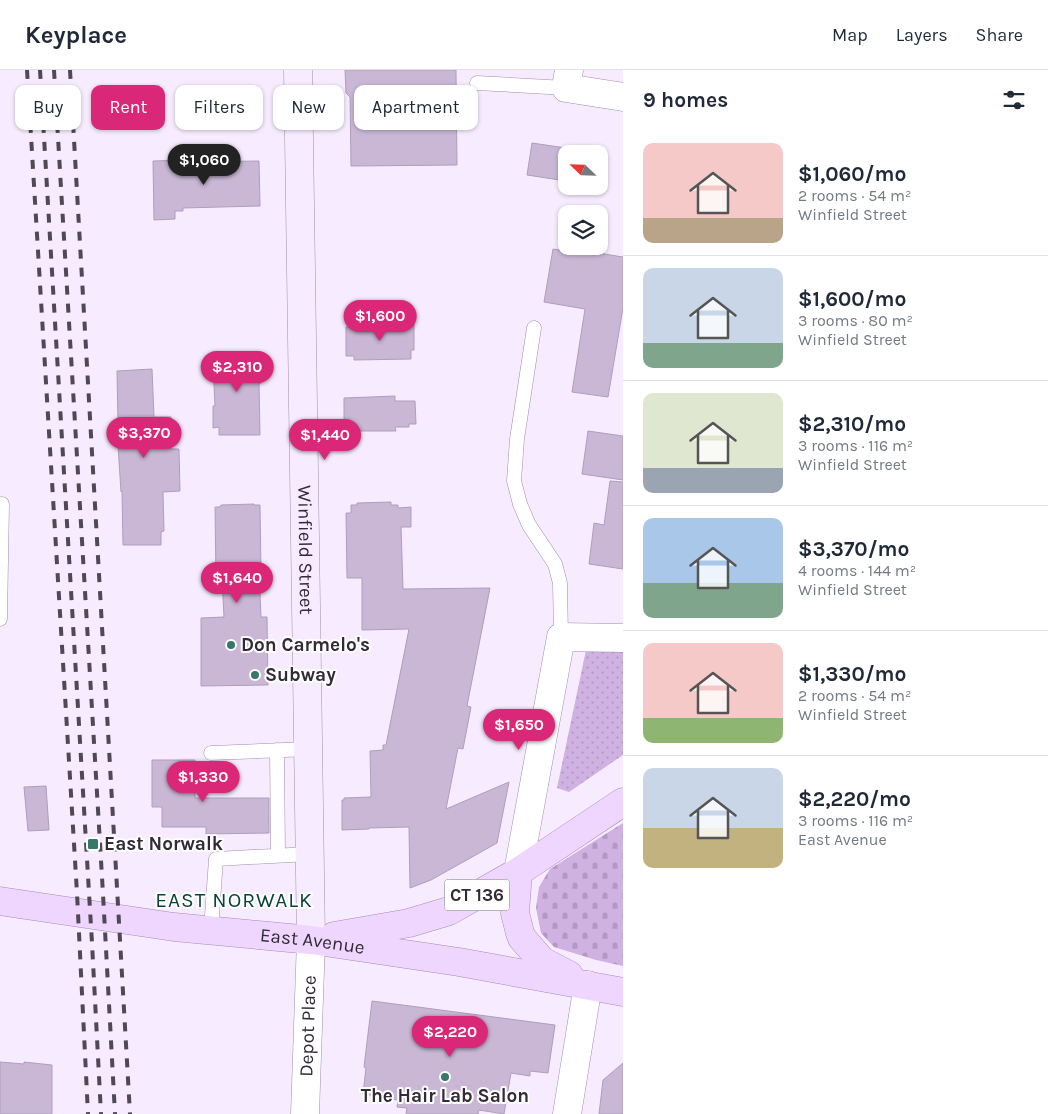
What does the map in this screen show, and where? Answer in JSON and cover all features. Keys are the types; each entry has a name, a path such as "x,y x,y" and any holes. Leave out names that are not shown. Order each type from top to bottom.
{"main road":[{"name":"Winfield Street","path":"298,70 310,940"},
{"name":"CT 136","path":"310,940 409,922 449,911 518,872 623,802"},
{"path":"518,872 515,913 522,938 542,961 588,985"},
{"name":"East Avenue","path":"0,901 174,927 310,940 459,962 623,992"}],"street":[{"path":"568,79 623,97"},
{"path":"518,872 561,637 623,638"},
{"name":"Depot Place","path":"304,1114 310,940"},
{"path":"567,1114 588,985"}],"lane":[{"path":"478,83 568,79"},
{"path":"534,328 517,439 514,481 520,504 529,525 555,564 560,583 561,637"},
{"path":"0,619 2,504"},
{"path":"211,753 308,749"},
{"path":"277,750 278,855"},
{"path":"211,930 216,859 310,854"}],"green space":[{"path":"586,650 623,650 623,755 569,792 557,788"},
{"path":"623,823 623,966 554,947 541,933 536,908 539,887 550,869"}],"building":[{"path":"345,70 456,70 456,85 354,85 354,130 457,130 457,165 351,166 350,97 346,93"},
{"path":"532,143 558,147 558,180 527,175"},
{"path":"187,160 187,162 259,161 260,206 183,208 183,211 175,211 175,219 154,220 153,161"},
{"path":"553,249 558,250 558,255 608,255 623,257 623,308 608,397 572,392 585,309 544,302"},
{"path":"353,324 414,324 414,350 411,350 411,359 354,360 354,356 346,356 346,327 353,327"},
{"path":"218,352 261,352 261,383 259,383 260,435 219,435 219,427 213,428 213,406 215,406 213,363 219,363"},
{"path":"152,369 154,417 171,417 171,449 179,449 180,491 163,492 164,531 161,532 161,545 123,545 122,491 115,424 118,424 117,371"},
{"path":"395,396 395,401 415,401 416,424 409,424 409,427 395,427 396,431 344,431 344,398"},
{"path":"588,431 623,436 623,480 582,474"},
{"path":"610,481 623,482 623,569 589,564 594,523 604,525"},
{"path":"391,502 391,505 398,505 398,508 411,507 411,527 401,527 403,589 490,588 467,706 471,707 463,749 458,748 446,809 509,782 497,843 431,880 410,888 409,827 342,830 342,800 344,798 371,797 370,751 383,750 383,745 386,745 409,629 362,630 362,578 347,578 346,513 351,513 351,505 357,505 357,503"},
{"path":"221,505 260,505 261,572 259,572 261,617 267,617 268,685 201,686 201,618 224,617 222,579 216,579 215,507 220,507"},
{"path":"152,760 195,760 195,798 269,798 269,833 206,834 206,827 162,827 162,807 152,807"},
{"name":"East Norwalk","path":"46,786 49,830 28,831 24,787"},
{"path":"372,1001 555,1025 548,1073 530,1071 530,1076 511,1073 504,1114 479,1110 478,1114 406,1114 407,1108 397,1107 398,1100 363,1094 366,1068 364,1067"},
{"path":"0,1062 52,1065 52,1114 0,1114"},
{"path":"623,1063 623,1114 599,1114 603,1080"}],"railway":[{"path":"27,70 77,893 88,1114"},
{"path":"40,70 101,1114"},
{"path":"54,70 115,1114"},
{"path":"70,70 130,1114"}],"place":[{"name":"Don Carmelo's","path":"231,645"},
{"name":"Subway","path":"255,675"},
{"name":"East Norwalk","path":"93,844"},
{"name":"The Hair Lab Salon","path":"445,1077"}],"district":[{"name":"EAST NORWALK","path":"234,900"}]}
